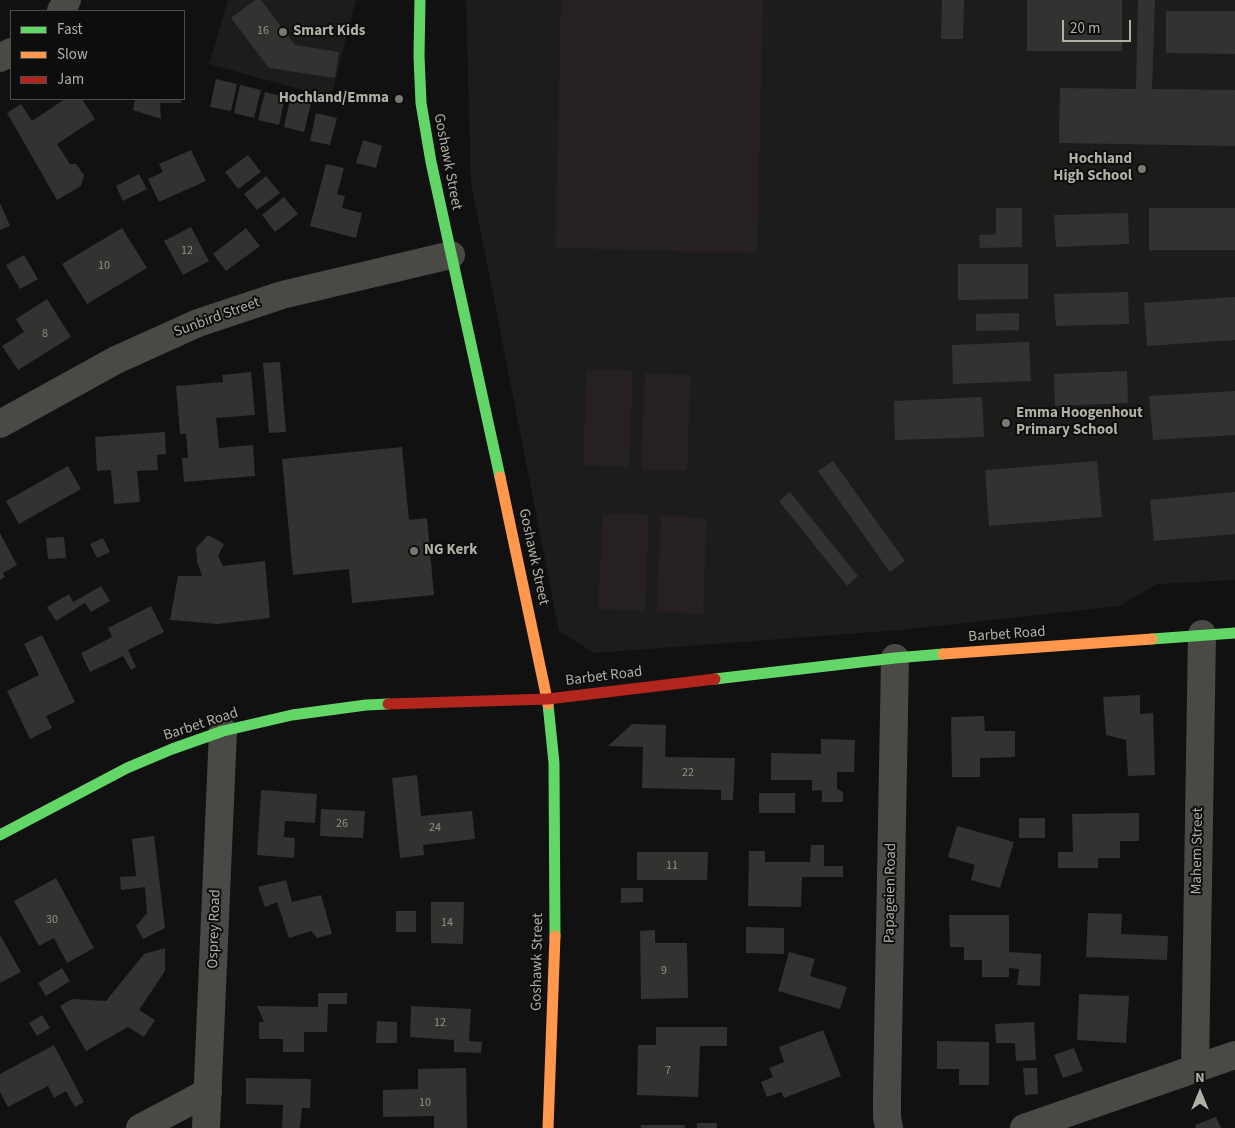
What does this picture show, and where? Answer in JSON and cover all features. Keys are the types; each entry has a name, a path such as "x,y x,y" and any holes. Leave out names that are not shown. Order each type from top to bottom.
{"street":[{"name":"Goshawk Street","path":"420,0 419,56 421,103 431,162 548,698 554,763 555,929 548,1128"},
{"name":"Sunbird Street","path":"0,424 116,360 198,323 282,295 451,256"},
{"name":"Barbet Road","path":"0,835 127,768 223,731 292,715 366,705 548,698 895,658 1235,633"},
{"name":"Mahem Street","path":"1195,1068 1202,634"},
{"name":"Papageien Road","path":"889,1128 887,1095 895,658"},
{"name":"Osprey Road","path":"206,1128 223,731"},
{"path":"1024,1128 1235,1055"},
{"path":"140,1128 208,1092"}],"shaded area":[{"name":"Smart Kids","path":"228,0 356,0 331,98 209,64"},
{"path":"466,0 1235,0 1235,580 1157,584 1119,606 900,630 594,653 559,631 471,182"},
{"path":"561,0 763,0 757,253 555,248"},
{"path":"587,369 633,371 629,467 583,465"},
{"path":"645,373 691,375 687,471 641,469"},
{"path":"603,514 649,515 645,611 598,609"},
{"path":"661,515 707,518 703,614 657,611"}],"building":[{"path":"255,0 261,0 295,45 339,52 335,78 269,68 231,18"},
{"path":"942,0 964,0 963,39 941,39"},
{"path":"1027,0 1122,0 1122,51 1027,51"},
{"path":"1138,0 1155,0 1152,89 1235,90 1235,146 1059,143 1060,88 1136,89"},
{"path":"1166,11 1235,11 1235,54 1166,53"},
{"path":"216,79 237,84 231,111 210,107"},
{"path":"240,85 261,90 254,118 234,113"},
{"path":"265,92 285,97 279,125 258,120"},
{"path":"290,99 311,103 304,132 284,127"},
{"path":"64,100 83,100 95,119 57,144 70,164 76,164 84,175 81,186 57,200 7,113 21,104 32,121"},
{"path":"135,100 181,100 181,103 160,103 161,119 133,110"},
{"path":"316,113 337,118 330,145 310,141"},
{"path":"363,140 382,146 376,168 356,163"},
{"path":"191,150 206,181 159,202 148,179 163,172 159,164"},
{"path":"248,155 261,172 238,189 225,172"},
{"path":"326,164 344,168 337,194 345,196 342,208 362,213 356,238 310,226"},
{"path":"139,174 147,189 123,201 116,186"},
{"path":"266,176 280,193 257,210 244,194"},
{"path":"284,197 298,214 275,232 262,215"},
{"path":"0,203 10,226 0,230"},
{"path":"996,208 1022,208 1022,247 980,248 979,235 996,234"},
{"path":"1149,208 1235,208 1235,250 1149,250"},
{"path":"1128,213 1129,244 1056,247 1054,215"},
{"path":"191,227 209,261 183,275 164,241"},
{"path":"122,228 147,268 87,304 62,264"},
{"path":"246,228 260,246 226,271 213,254"},
{"path":"24,255 38,279 20,289 6,265"},
{"path":"958,264 1028,264 1028,299 958,300"},
{"path":"1128,292 1129,324 1056,326 1054,294"},
{"path":"1235,297 1235,340 1147,346 1144,303"},
{"path":"47,299 71,337 18,370 2,346 24,332 16,319"},
{"path":"1019,313 1019,330 976,331 976,314"},
{"path":"1029,342 1031,381 953,384 952,345"},
{"path":"280,362 286,432 269,433 263,363"},
{"path":"1127,371 1128,403 1055,406 1054,374"},
{"path":"251,372 255,415 216,418 219,448 253,445 255,476 184,482 182,458 188,458 186,434 180,434 176,386 223,382 222,375"},
{"path":"1235,391 1235,435 1153,440 1149,396"},
{"path":"982,397 984,437 895,440 894,401"},
{"path":"165,432 166,454 157,455 158,470 137,471 140,502 114,504 111,470 97,471 95,437"},
{"path":"402,447 409,520 427,518 434,595 352,603 349,569 293,575 282,459"},
{"path":"833,461 905,561 890,572 818,471"},
{"path":"1097,461 1102,517 989,526 985,470"},
{"path":"68,466 81,489 19,524 6,501"},
{"path":"790,492 858,576 847,586 779,501"},
{"path":"1235,492 1235,534 1154,541 1150,500"},
{"path":"0,533 17,565 3,573 5,577 0,580"},
{"path":"208,535 224,544 218,556 223,566 265,561 270,618 217,624 170,620 178,576 202,576 197,561 196,548"},
{"path":"64,537 66,558 48,559 46,538"},
{"path":"103,538 110,552 97,558 90,544"},
{"path":"101,586 110,601 91,612 85,603 56,621 47,607 69,594 73,602"},
{"path":"151,606 164,632 128,650 136,667 131,670 123,656 90,672 81,653 112,637 108,628"},
{"path":"42,635 75,702 46,716 52,728 30,739 7,691 39,675 24,644"},
{"path":"1140,695 1140,714 1153,713 1155,775 1128,776 1126,740 1106,735 1103,697"},
{"path":"984,716 985,731 1015,731 1015,757 980,758 980,777 952,777 951,717"},
{"path":"632,724 666,725 665,757 735,758 733,800 721,800 721,790 642,788 643,747 608,746"},
{"path":"821,739 855,740 854,772 837,772 837,789 843,792 843,802 822,802 822,790 812,791 812,780 771,780 771,753 821,754"},
{"path":"417,775 421,816 472,811 475,839 423,845 424,855 400,858 392,778"},
{"path":"261,790 317,794 315,823 285,821 284,837 295,838 294,858 257,855"},
{"path":"759,793 795,793 795,813 759,813"},
{"path":"321,809 365,811 363,838 320,836"},
{"path":"1139,813 1139,841 1120,841 1120,858 1098,858 1098,868 1058,868 1058,852 1073,852 1072,814"},
{"path":"1019,818 1045,818 1045,838 1019,838"},
{"path":"957,826 1014,842 1000,888 971,880 975,865 948,857"},
{"path":"154,836 165,928 143,939 136,926 147,913 145,887 121,890 120,877 136,876 132,839"},
{"path":"811,845 824,845 824,866 843,866 843,877 802,877 801,907 748,906 749,851 765,851 765,862 810,862"},
{"path":"637,852 708,852 707,880 637,880"},
{"path":"56,878 94,948 67,963 54,938 39,946 14,901"},
{"path":"286,880 292,902 321,895 332,934 317,938 311,931 289,938 277,902 265,907 258,887"},
{"path":"621,888 643,888 643,902 621,903"},
{"path":"431,902 464,902 463,944 431,943"},
{"path":"396,911 416,911 416,932 396,932"},
{"path":"1088,913 1122,914 1121,934 1168,936 1167,960 1086,957"},
{"path":"949,915 1009,915 1009,952 1041,954 1040,986 1017,985 1019,969 1009,968 1009,977 982,977 982,960 964,960 964,947 950,947"},
{"path":"746,927 784,928 784,954 746,953"},
{"path":"655,930 655,943 687,943 688,998 641,999 640,931"},
{"path":"0,935 21,972 0,983"},
{"path":"165,948 165,971 139,1010 155,1020 144,1037 128,1027 86,1051 60,1006 72,999 106,1001 144,954"},
{"path":"789,952 815,959 810,976 847,987 840,1009 778,991"},
{"path":"62,968 70,981 46,996 38,983"},
{"path":"318,993 347,993 347,1004 328,1004 327,1032 304,1032 304,1052 283,1052 283,1039 259,1039 259,1022 264,1022 257,1006 318,1007"},
{"path":"1079,994 1129,996 1126,1043 1077,1040"},
{"path":"411,1006 471,1009 469,1041 482,1042 481,1053 454,1052 454,1040 410,1037"},
{"path":"42,1015 50,1028 37,1036 29,1023"},
{"path":"377,1021 397,1022 397,1043 376,1043"},
{"path":"1034,1022 1036,1060 1016,1061 1015,1043 996,1043 995,1024"},
{"path":"656,1027 727,1027 727,1046 700,1046 698,1097 637,1095 638,1045 656,1045"},
{"path":"823,1030 841,1076 784,1098 781,1092 767,1097 761,1082 773,1077 769,1068 784,1062 779,1047"},
{"path":"937,1041 989,1042 989,1085 959,1085 959,1069 937,1069"},
{"path":"54,1045 84,1102 75,1107 66,1091 54,1098 48,1086 8,1107 0,1092 0,1074"},
{"path":"1074,1048 1083,1071 1063,1078 1054,1055"},
{"path":"466,1068 467,1128 434,1128 434,1116 383,1117 383,1090 418,1089 418,1069"},
{"path":"1023,1068 1037,1068 1038,1094 1025,1095"},
{"path":"246,1078 311,1079 310,1108 302,1108 300,1128 282,1128 283,1105 246,1104"},
{"path":"1216,1117 1221,1128 1196,1128 1195,1125"},
{"path":"697,1123 717,1123 717,1128 697,1128"},
{"path":"641,1125 685,1125 685,1128 641,1128"}],"traffic: fast":[{"path":"420,0 419,56 421,103 431,162 500,477"},
{"path":"1152,639 1235,633"},
{"path":"715,679 943,654"},
{"path":"0,835 127,768 172,749 223,731 292,715 366,705 388,704"},
{"path":"548,704 554,763 555,936"}],"traffic: slow":[{"path":"500,477 548,704"},
{"path":"943,654 1152,639"},
{"path":"548,1128 555,936"}],"traffic: jam":[{"path":"388,704 548,699 715,679"}],"place":[{"name":"Smart Kids","path":"283,32"},
{"name":"Hochland/Emma","path":"399,99"},
{"name":"Hochland High School","path":"1142,169"},
{"name":"Emma Hoogenhout Primary School","path":"1006,423"},
{"name":"NG Kerk","path":"414,551"}]}
